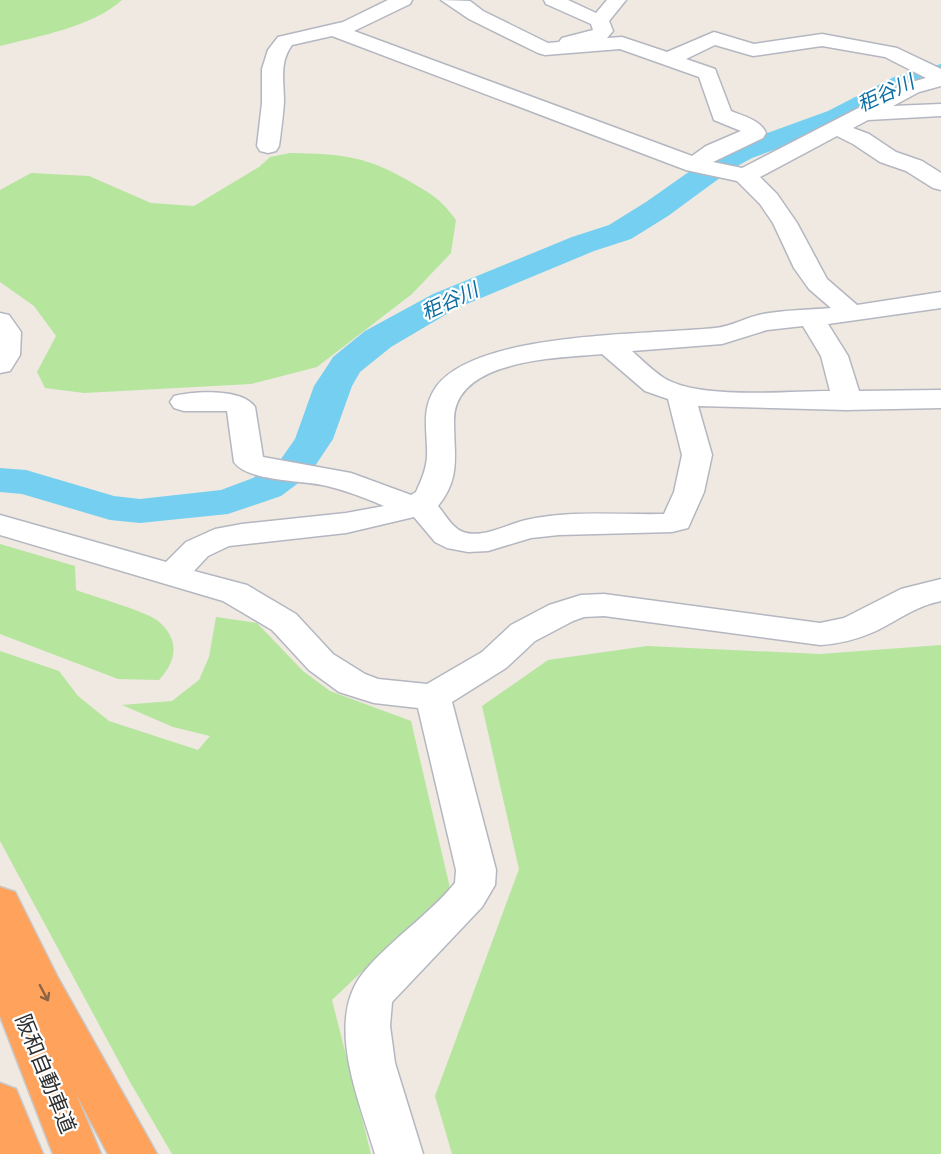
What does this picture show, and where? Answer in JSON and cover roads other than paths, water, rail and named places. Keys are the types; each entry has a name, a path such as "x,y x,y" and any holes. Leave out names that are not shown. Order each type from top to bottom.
{"highway":[{"path":"0,903 42,989 133,1154"},
{"name":"阪和自動車道","path":"0,961 77,1154"},
{"path":"0,1103 19,1154"}],"street":[{"path":"268,146 273,103 272,69 278,50 285,41 360,22 403,0"},
{"path":"450,0 464,5 476,15 545,49 622,43 708,72 722,115 754,129 755,133 714,151 696,165"},
{"path":"537,45 589,39 603,31 599,21 553,0"},
{"path":"599,21 617,0"},
{"path":"334,30 696,165 745,176 769,198 818,284 850,313"},
{"path":"669,59 714,38 753,50 822,40 890,52 935,75"},
{"path":"745,176 935,75"},
{"path":"861,115 941,110"},
{"path":"837,128 861,139 888,157 914,166 941,183"},
{"path":"172,576 197,549 212,540 237,534 382,518 416,505 429,497 440,474 442,455 440,402 453,384 476,370 509,358 538,351 722,336 763,322 941,300"},
{"path":"810,317 832,349 842,373 846,400"},
{"path":"0,321 8,332 6,355 0,365"},
{"path":"609,346 655,385 681,394 708,399 941,399"},
{"path":"184,402 231,402 241,407 249,462 259,467 314,474 370,488 416,505 446,536 459,542 487,542 535,528 617,522 667,525 677,521 689,492 697,455 681,394"},
{"path":"0,525 235,593 284,622 321,662 352,683 374,691 433,697 494,660 523,633 561,613 581,606 604,604 820,634 840,634 911,598 941,590"},
{"path":"399,1154 372,1059 368,1024 369,1005 378,986 468,896 476,885 476,870 433,697"}],"waterway":[{"name":"秬谷川","path":"0,480 26,482 110,508 140,511 228,502 267,487 295,467 314,439 333,386 346,365 378,339 445,301 583,244 620,232 657,209 721,163 742,152 838,117 904,83 941,72"}]}
